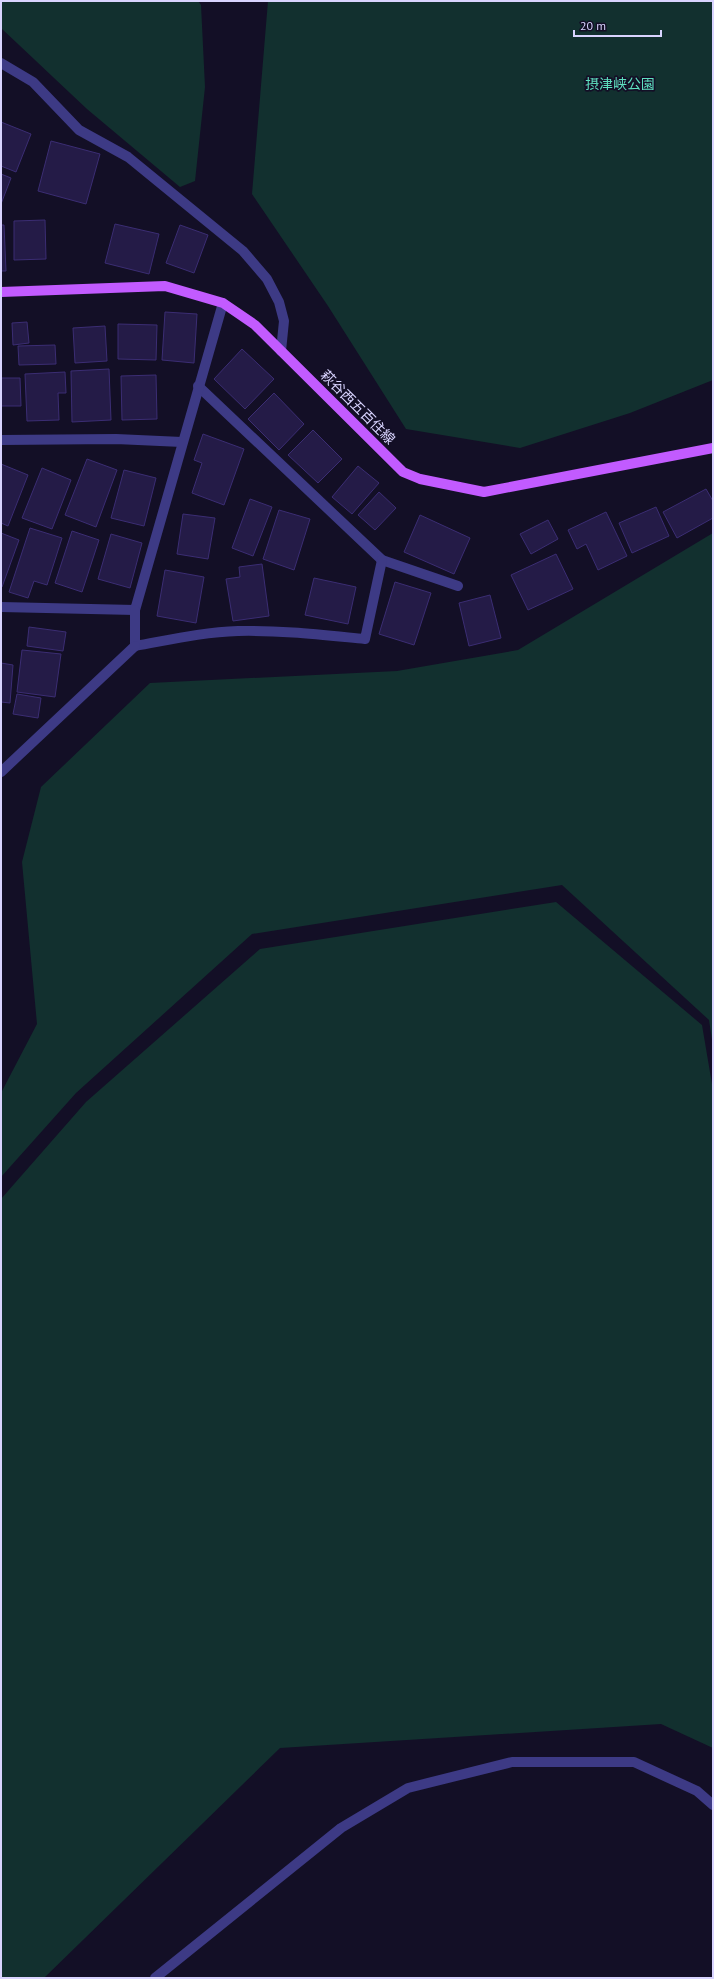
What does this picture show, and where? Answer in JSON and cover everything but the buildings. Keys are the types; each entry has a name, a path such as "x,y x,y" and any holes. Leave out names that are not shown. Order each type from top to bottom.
{"main road":[{"name":"萩谷西五百住線","path":"1,292 165,286 223,302 255,325 403,472 420,479 484,492 713,448"}],"street":[{"path":"1,63 33,82 79,130 128,157 243,251 267,279 279,302 284,320 281,351"},
{"path":"135,646 135,610 223,302"},
{"path":"198,386 382,560 458,586"},
{"path":"1,440 116,440 182,442"},
{"path":"1,772 135,646 182,637 236,631 294,632 366,639 382,560"},
{"path":"1,607 135,610"},
{"path":"155,1978 341,1828 408,1788 512,1762 634,1762 697,1791 713,1805"}],"green space":[{"path":"1,1 198,1 201,5 205,87 195,181 180,187 87,109 1,28"},
{"name":"摂津峡公園","path":"268,1 713,1 713,380 630,413 520,448 406,429 328,306 252,194"},
{"path":"713,533 713,1046 709,1020 562,885 252,934 76,1093 1,1177 1,1093 37,1024 22,862 41,787 150,683 397,671 518,650"},
{"path":"556,902 702,1025 713,1090 713,1748 661,1724 280,1748 44,1978 1,1978 1,1199 86,1102 260,949"}]}
